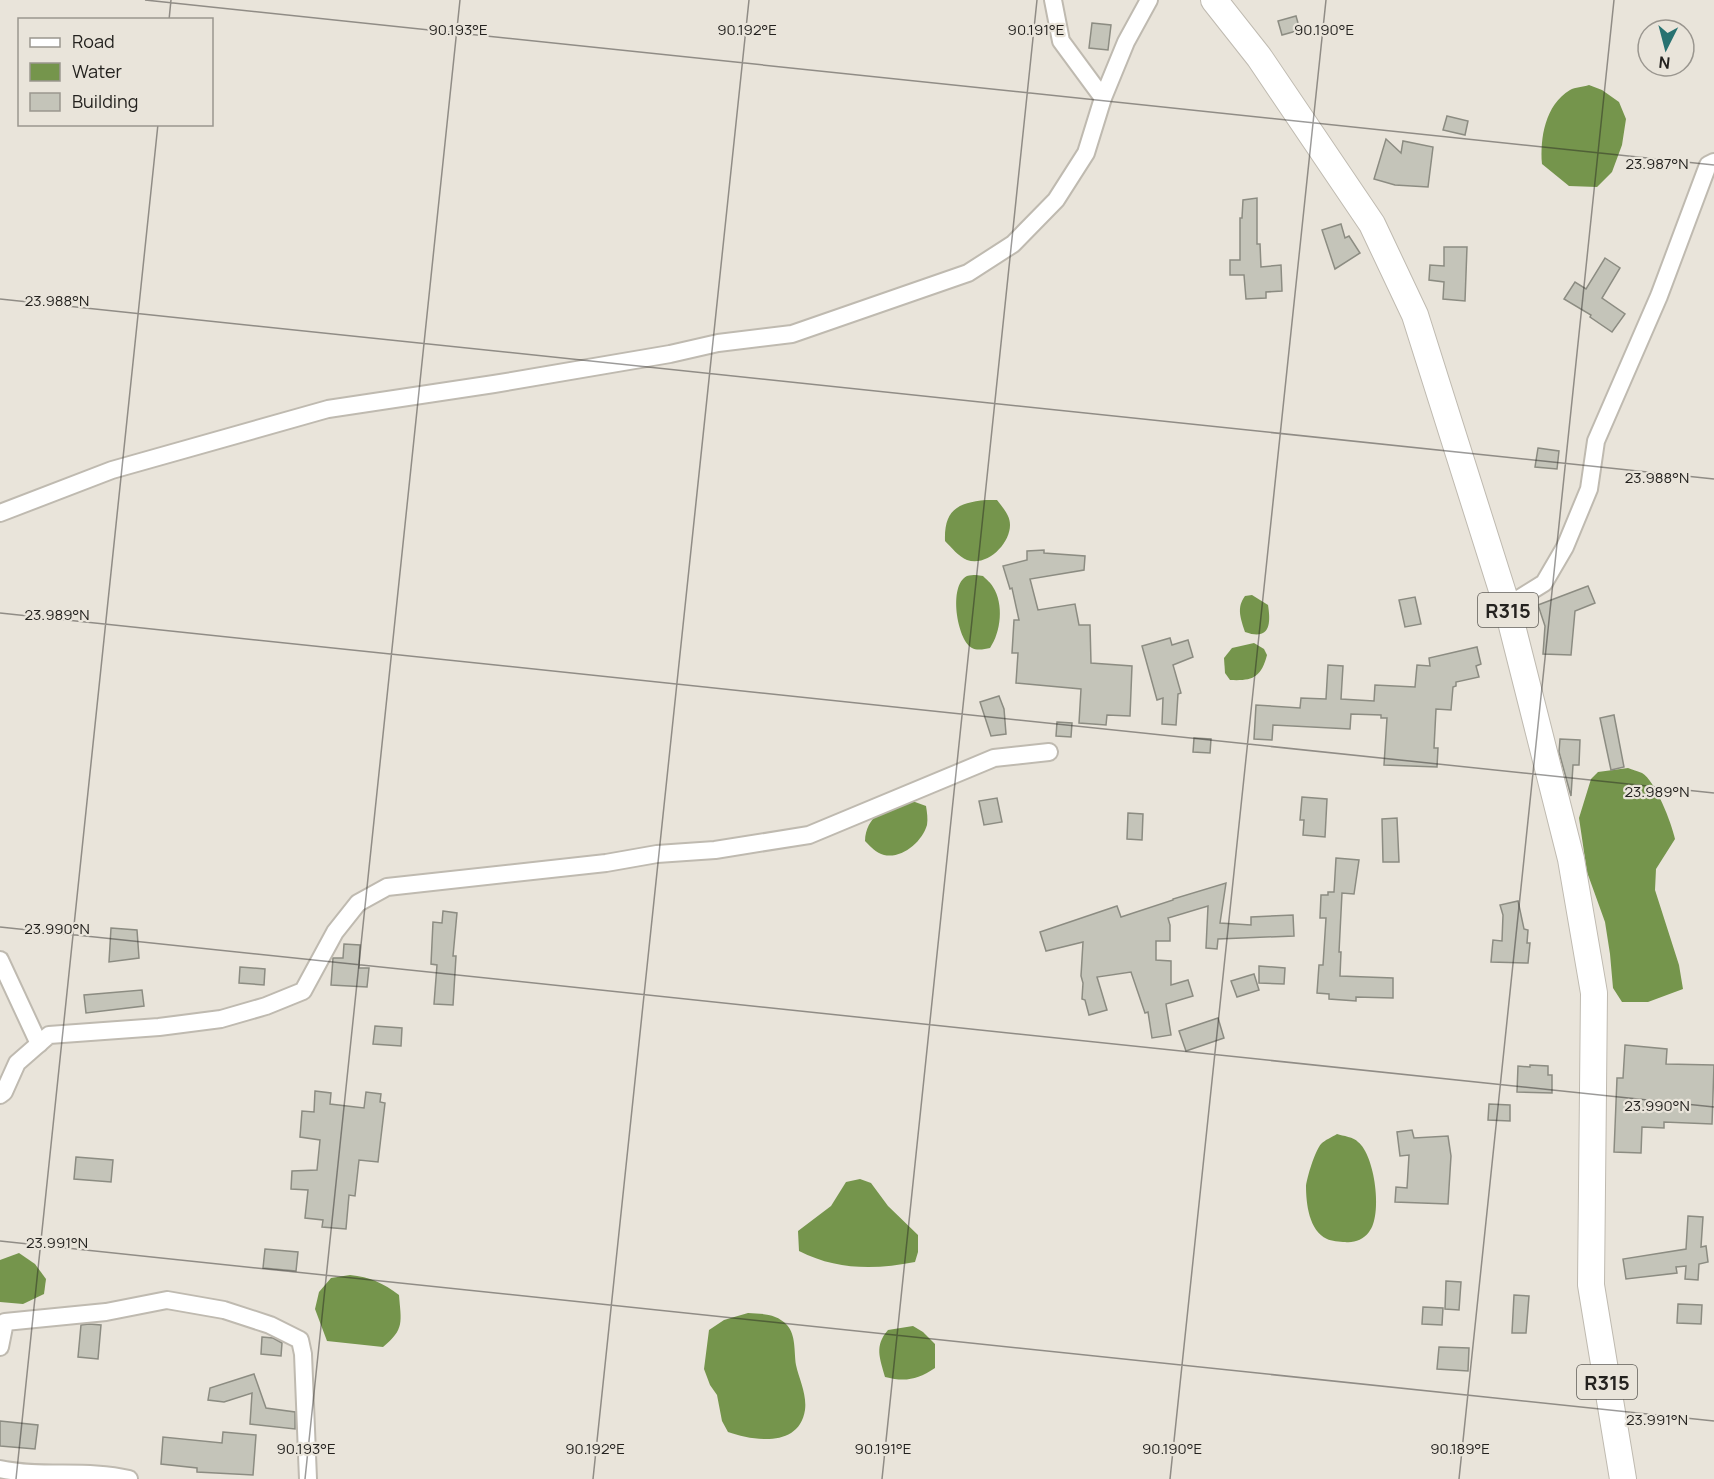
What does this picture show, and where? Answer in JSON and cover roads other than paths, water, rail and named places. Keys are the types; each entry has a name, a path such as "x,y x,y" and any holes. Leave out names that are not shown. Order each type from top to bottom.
{"main road":[{"name":"R315","path":"1214,0 1258,57 1372,224 1415,315 1507,606 1571,860 1594,993 1591,1285 1623,1479"}],"street":[{"path":"1053,0 1061,41 1103,98"},
{"path":"0,513 112,470 327,409 494,384 670,354 718,343 792,334 968,273 1013,244 1056,200 1086,153 1103,98 1126,42 1149,0"},
{"path":"1507,606 1544,583 1565,547 1589,489 1596,441 1659,296 1708,165 1714,162"},
{"path":"0,1095 4,1092 17,1063 49,1035 159,1027 221,1019 266,1006 303,991 335,932 352,910 358,903 387,887 574,867 657,854 716,850 809,835 994,758 1049,752"},
{"path":"0,960 39,1044"},
{"path":"0,1347 5,1322 106,1312 167,1300 224,1310 270,1326 300,1340 303,1354 308,1479"},
{"path":"0,1469 19,1473 71,1472 129,1479"}],"water":[{"path":"1589,85 1602,90 1619,102 1626,119 1622,145 1612,172 1597,187 1569,186 1542,164 1543,133 1550,113 1562,96 1572,89"},
{"path":"997,500 1004,509 1010,521 1009,532 1002,546 989,557 975,561 967,560 945,541 947,522 954,510 960,506"},
{"path":"967,576 983,576 992,586 999,601 1000,610 999,626 994,641 990,648 981,650 972,648 962,635 956,601 961,581"},
{"path":"1252,595 1268,605 1269,624 1267,629 1260,634 1245,632 1241,618 1242,600 1245,596"},
{"path":"1254,643 1264,649 1267,655 1262,669 1250,679 1230,680 1225,673 1224,658 1232,648"},
{"path":"1628,768 1642,773 1652,784 1667,813 1675,839 1656,869 1655,890 1679,965 1683,989 1648,1002 1622,1002 1613,988 1605,922 1587,872 1579,818 1591,779 1598,772"},
{"path":"904,798 926,806 927,823 924,831 916,843 904,852 891,856 881,854 865,841 866,832 878,814"},
{"path":"1337,1134 1354,1139 1364,1149 1373,1172 1375,1186 1376,1213 1373,1224 1364,1237 1352,1242 1331,1240 1321,1235 1312,1223 1307,1200 1306,1186 1316,1152 1323,1143"},
{"path":"860,1179 871,1183 888,1206 918,1235 918,1252 915,1262 856,1267 827,1262 799,1251 798,1231 831,1206 846,1182"},
{"path":"19,1253 35,1264 46,1279 44,1294 23,1304 0,1302 0,1260"},
{"path":"350,1275 376,1281 399,1295 400,1324 395,1335 383,1347 327,1341 315,1309 319,1292 331,1278"},
{"path":"748,1313 778,1318 787,1325 792,1334 796,1365 805,1398 805,1410 801,1422 794,1431 774,1439 750,1438 728,1432 722,1421 717,1395 704,1369 709,1330 724,1320"},
{"path":"913,1326 935,1344 935,1368 911,1379 885,1377 879,1352 881,1341 888,1330"}]}
